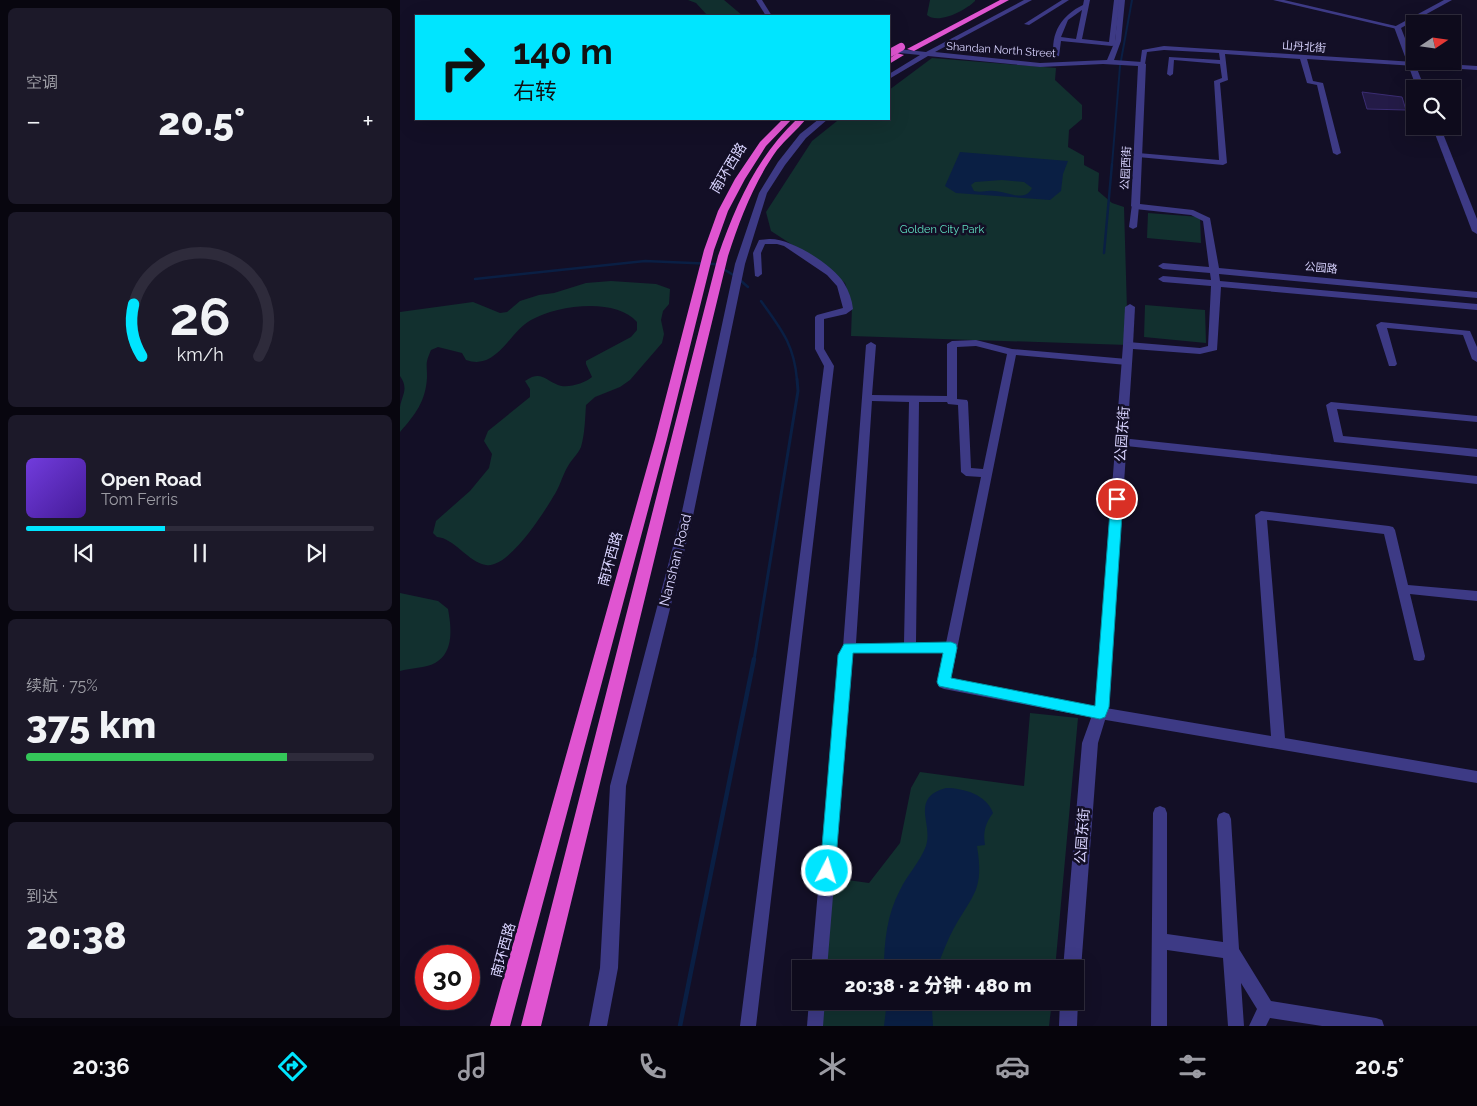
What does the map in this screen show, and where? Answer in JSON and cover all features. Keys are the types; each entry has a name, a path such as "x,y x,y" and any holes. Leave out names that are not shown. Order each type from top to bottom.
{"highway":[{"path":"901,51 992,0"},
{"path":"890,55 911,49 1005,0"},
{"name":"南环西路","path":"531,1026 706,296 709,250 723,212 740,178 763,144 787,120"},
{"name":"南环西路","path":"500,1026 706,296 723,256 737,213 752,181 775,146 801,120"}],"street":[{"path":"759,0 768,15"},
{"path":"890,76 925,55 1029,0"},
{"path":"1028,24 1066,0"},
{"path":"1115,44 1117,0"},
{"path":"1110,63 1122,0"},
{"path":"1276,0 1396,27 1449,0"},
{"path":"1079,41 1087,3"},
{"path":"1056,56 1061,24 1072,12 1087,3"},
{"path":"1396,27 1406,50"},
{"path":"1058,39 1115,44"},
{"name":"山丹北街","path":"1142,64 1144,50 1152,48 1406,64"},
{"path":"1138,155 1223,162 1217,81 1225,80 1222,51"},
{"name":"Shandan North Street","path":"890,55 925,55 1040,65 1142,64"},
{"path":"1303,57 1310,82 1320,83 1337,153"},
{"path":"1170,74 1171,58 1223,62"},
{"name":"公园西街","path":"1142,64 1135,206 1184,211 1204,217 1207,220 1215,271"},
{"name":"山丹北街","path":"1461,67 1477,68"},
{"name":"Nanshan Road","path":"598,1026 609,968 618,786 687,516 740,264 763,193 781,164 803,136 823,120"},
{"path":"1440,135 1477,231"},
{"path":"1133,226 1135,206"},
{"path":"748,1026 829,366 821,358 819,341 820,318 848,309 841,284 832,275 786,243 775,241 762,242 757,253 758,274"},
{"path":"743,253 757,253"},
{"name":"公园路","path":"1163,266 1477,295"},
{"path":"1130,307 1128,345 1200,351 1211,350 1214,342 1215,271"},
{"name":"公园路","path":"1163,279 1477,307"},
{"path":"1420,290 1424,302"},
{"path":"1392,364 1381,325 1467,332 1477,359"},
{"path":"952,399 952,344 976,343 1012,352 1127,362"},
{"path":"820,960 844,655 849,648 871,345"},
{"name":"公园东街","path":"1073,960 1090,743 1102,707 1128,345"},
{"path":"1012,352 944,682 1100,713 1477,777"},
{"path":"867,398 952,399 952,402 963,402 966,472 987,473"},
{"path":"910,648 914,398"},
{"path":"1477,419 1331,405 1338,439 1477,453"},
{"path":"1121,442 1477,480"},
{"path":"1278,742 1261,515 1389,530 1419,656"},
{"path":"1403,589 1477,596"},
{"path":"849,648 951,648"},
{"path":"1159,1026 1160,813"},
{"path":"1224,819 1236,1026"},
{"path":"1159,941 1231,951"},
{"path":"1231,951 1266,1009"},
{"path":"1257,1026 1266,1009"},
{"path":"1266,1009 1376,1026"},
{"path":"815,1026 816,1010"},
{"path":"1068,1026 1069,1010"}],"green space":[{"path":"688,0 724,0 742,15 707,15 696,3"},
{"path":"930,0 975,1 952,15 932,18 927,15"},
{"name":"Golden City Park","path":"932,58 1056,68 1055,80 1082,105 1082,119 1069,130 1068,147 1084,156 1084,165 1099,173 1098,191 1112,203 1124,207 1128,345 851,336 852,306 845,283 814,259 771,231 766,212 812,141 837,121 890,120 890,89"},
{"path":"1148,213 1200,217 1201,243 1147,238"},
{"path":"611,281 656,284 670,289 669,304 663,311 661,320 664,334 662,343 630,380 620,387 595,397 586,405 581,447 568,466 548,505 524,539 514,550 495,564 486,565 479,563 449,541 437,537 433,533 436,521 470,491 489,468 492,454 484,441 488,431 530,397 530,389 525,381 539,376 558,385 566,386 576,385 585,381 592,377 586,361 631,337 637,330 637,322 627,314 615,309 601,306 570,307 556,310 531,320 502,349 486,360 477,362 466,360 462,353 438,347 431,350 427,361 426,386 422,400 415,413 400,432 400,407 404,385 400,376 400,312 473,302 500,313 507,312 520,301 539,295 554,293 586,283"},
{"path":"1145,305 1205,310 1206,343 1144,337"},
{"path":"400,593 438,601 448,609 450,623 449,646 435,663 400,671"},
{"path":"1030,713 1078,718 1056,960 826,960 833,878 869,883 900,843 911,788 920,772 1024,786"},
{"path":"821,1010 1051,1010 1049,1026 820,1026"}],"water":[{"path":"960,152 1068,161 1063,174 1061,191 1050,200 956,193 945,186","holes":["1002,180 1024,182 1032,188 1025,195 1020,196 999,191 974,191 971,185 975,182"]},
{"path":"946,788 967,791 986,802 993,813 985,828 985,845 977,846 979,872 976,890 954,928 940,960 884,960 889,918 903,884 926,846 928,838 926,805 928,798"},
{"path":"886,1010 932,1010 933,1026 884,1026"}],"building":[{"path":"1362,92 1402,97 1406,110 1367,109"}],"waterway":[{"path":"1112,165 1120,66 1132,0"},
{"path":"1104,253 1112,164"},
{"path":"475,279 645,261 715,264 735,276"},
{"path":"740,280 748,287"},
{"path":"761,301 790,347 797,380"},
{"path":"754,660 798,391 797,379"},
{"path":"680,1026 754,659"}],"route":[{"path":"827,871 844,655 849,648 951,648 944,682 1100,713 1102,707 1117,499"}]}
